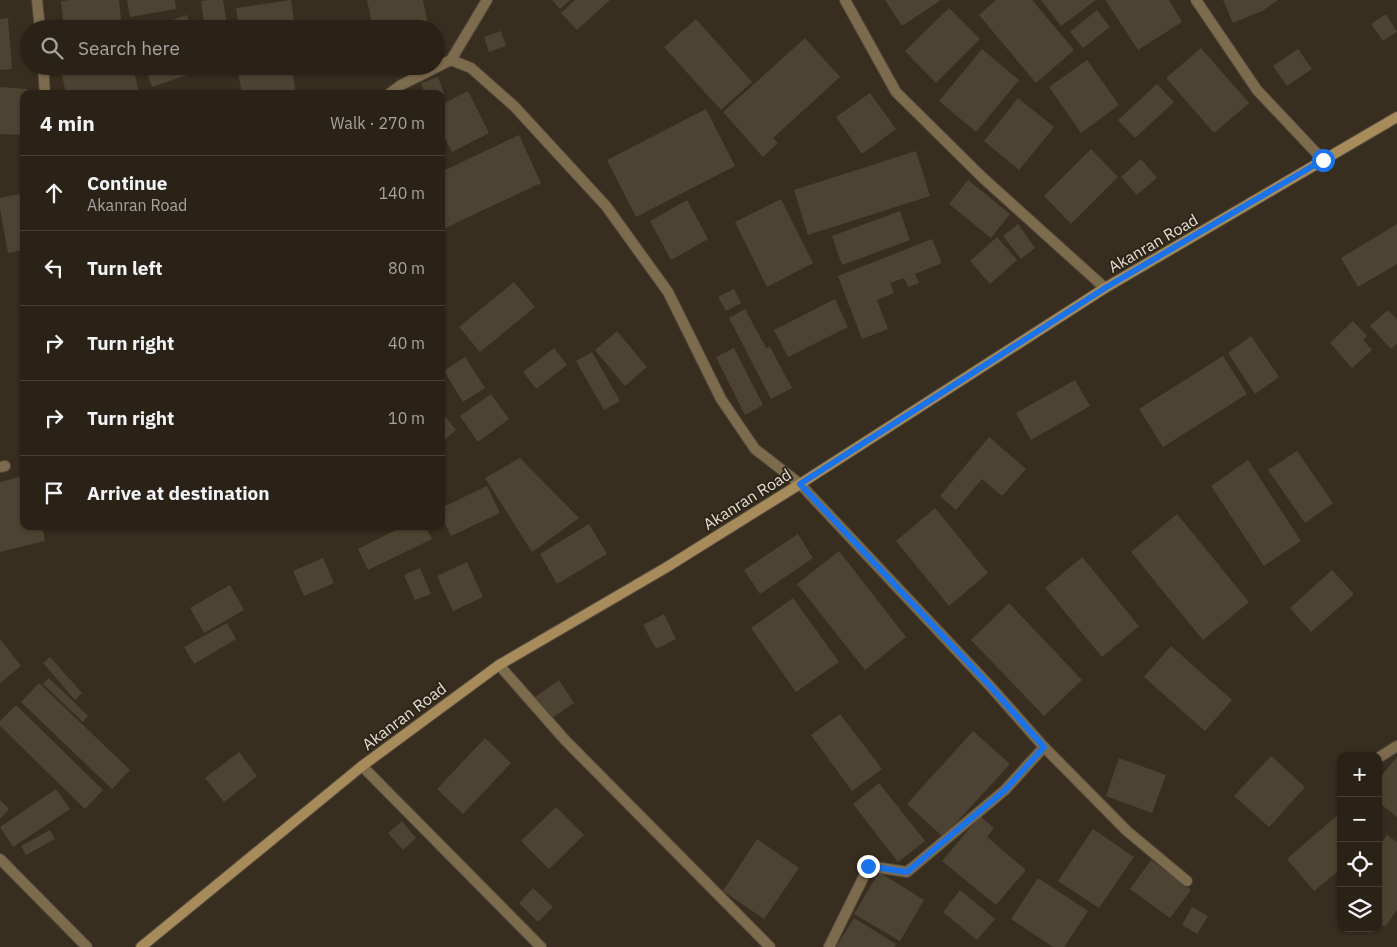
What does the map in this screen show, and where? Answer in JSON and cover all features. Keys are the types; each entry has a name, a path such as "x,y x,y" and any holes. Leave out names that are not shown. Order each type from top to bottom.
{"main road":[{"name":"Akanran Road","path":"141,947 362,766 499,665 667,567 1105,288 1397,117"}],"street":[{"path":"38,0 39,20"},
{"path":"445,63 451,60 487,0"},
{"path":"845,0 896,92 983,178 1105,288"},
{"path":"1196,0 1257,90 1323,160"},
{"path":"451,60 471,68 514,106 606,206 668,292 721,399 755,449 800,484 990,686 1044,747 1127,831 1187,881"},
{"path":"44,75 46,90"},
{"path":"394,90 421,75"},
{"path":"499,665 565,740 770,947"},
{"path":"1382,755 1397,746"},
{"path":"828,947 868,866 907,872 1005,790 1044,747"},
{"path":"362,766 541,947"},
{"path":"0,859 86,947"}],"building":[{"path":"119,0 121,20 63,20 61,1"},
{"path":"127,0 175,0 176,9 130,17"},
{"path":"223,0 226,20 204,20 201,1"},
{"path":"291,0 294,20 238,20 236,8"},
{"path":"367,0 423,0 427,20 371,20"},
{"path":"552,0 570,0 560,9"},
{"path":"575,0 610,0 577,30 561,13"},
{"path":"885,0 941,0 902,26"},
{"path":"996,0 1032,0 1074,50 1036,83 979,15"},
{"path":"1041,0 1096,0 1061,26"},
{"path":"1169,0 1182,22 1138,50 1106,1"},
{"path":"1223,0 1278,0 1262,11 1233,23"},
{"path":"949,8 980,39 936,83 905,51"},
{"path":"1097,10 1110,27 1083,48 1070,32"},
{"path":"1386,14 1397,32 1383,41 1371,24"},
{"path":"187,15 188,20 172,20"},
{"path":"8,18 12,69 0,70 0,19"},
{"path":"696,19 752,82 721,110 664,47"},
{"path":"501,31 506,46 489,52 484,37"},
{"path":"805,38 840,77 773,138 778,143 763,157 723,112"},
{"path":"1201,48 1249,103 1214,133 1166,78"},
{"path":"982,49 1019,80 976,132 939,101"},
{"path":"1298,49 1312,69 1287,86 1273,66"},
{"path":"1087,60 1119,105 1081,133 1049,87"},
{"path":"62,75 135,75 138,90 65,90"},
{"path":"148,75 187,75 152,87"},
{"path":"239,75 293,75 295,90 241,90"},
{"path":"438,77 443,90 424,90 421,83"},
{"path":"1157,84 1174,102 1135,138 1118,120"},
{"path":"0,87 28,89 20,90 20,135 0,134"},
{"path":"468,91 489,133 452,152 445,138 445,103"},
{"path":"870,93 896,129 862,154 836,117"},
{"path":"1018,98 1054,127 1019,170 984,141"},
{"path":"706,109 735,166 636,217 607,160"},
{"path":"519,135 541,183 445,228 445,170"},
{"path":"1091,149 1118,177 1071,224 1044,196"},
{"path":"916,151 930,196 808,235 794,190"},
{"path":"1141,159 1157,178 1137,195 1121,177"},
{"path":"968,180 1010,214 991,238 949,204"},
{"path":"20,194 20,251 8,253 0,209 0,198"},
{"path":"781,199 813,263 767,287 735,222"},
{"path":"687,200 708,239 671,260 650,221"},
{"path":"900,211 910,240 842,265 832,236"},
{"path":"1018,224 1035,248 1021,259 1003,236"},
{"path":"1397,224 1397,264 1358,287 1341,258"},
{"path":"997,237 1017,260 990,284 970,261"},
{"path":"932,239 942,263 915,274 919,283 908,287 904,278 890,283 894,293 877,300 888,329 862,339 838,276"},
{"path":"514,282 535,307 480,352 459,327"},
{"path":"734,289 741,303 726,311 718,297"},
{"path":"835,299 848,327 788,357 774,330"},
{"path":"745,309 766,348 770,347 792,388 771,399 729,318"},
{"path":"1388,310 1397,320 1397,344 1391,349 1370,326"},
{"path":"1353,321 1367,336 1363,340 1372,350 1352,368 1330,343"},
{"path":"617,331 647,367 625,386 595,350"},
{"path":"1251,336 1279,377 1255,394 1228,353"},
{"path":"554,348 567,365 536,389 523,372"},
{"path":"734,348 763,405 745,415 716,357"},
{"path":"592,352 620,401 604,410 576,361"},
{"path":"1223,356 1247,394 1163,447 1139,409"},
{"path":"465,357 485,388 463,402 445,370"},
{"path":"1075,380 1090,406 1031,440 1016,413"},
{"path":"491,394 509,419 478,442 460,416"},
{"path":"445,416 456,430 445,440"},
{"path":"989,437 1026,469 1002,496 982,479 956,510 940,496"},
{"path":"1297,451 1333,503 1305,523 1268,470"},
{"path":"520,458 579,518 532,552 485,478"},
{"path":"1248,460 1301,541 1264,566 1211,486"},
{"path":"20,477 20,530 43,530 45,541 0,552 0,482"},
{"path":"487,486 500,513 451,536 445,523 445,506"},
{"path":"935,508 988,573 949,606 896,541"},
{"path":"1177,514 1249,602 1203,640 1131,552"},
{"path":"589,524 607,554 557,584 540,554"},
{"path":"396,530 427,530 432,539 368,570 358,549"},
{"path":"798,534 813,558 760,594 744,570"},
{"path":"839,551 906,637 865,670 797,584"},
{"path":"1082,557 1139,626 1102,657 1045,588"},
{"path":"323,558 334,583 304,596 293,571"},
{"path":"467,562 483,597 453,611 437,576"},
{"path":"420,568 431,594 415,600 404,575"},
{"path":"1332,570 1354,594 1311,632 1290,608"},
{"path":"230,585 244,610 204,633 190,608"},
{"path":"793,598 839,662 796,692 751,628"},
{"path":"1009,603 1082,680 1044,716 971,640"},
{"path":"664,614 676,639 656,649 643,625"},
{"path":"227,623 236,639 194,664 184,647"},
{"path":"0,639 21,666 0,683"},
{"path":"1171,646 1232,700 1205,731 1144,677"},
{"path":"50,657 82,693 75,700 43,663"},
{"path":"49,678 88,716 83,722 43,684"},
{"path":"559,680 574,703 551,719 535,697"},
{"path":"39,683 130,770 112,789 21,702"},
{"path":"16,705 103,790 85,809 0,726 0,721"},
{"path":"840,714 882,769 852,791 811,735"},
{"path":"973,731 1010,764 943,837 907,804"},
{"path":"485,738 511,763 463,814 437,789"},
{"path":"239,752 257,776 224,802 205,778"},
{"path":"1271,756 1305,787 1269,827 1234,796"},
{"path":"1397,757 1397,817 1382,805 1382,775"},
{"path":"1119,758 1166,775 1152,813 1106,796"},
{"path":"879,783 925,841 898,862 853,804"},
{"path":"56,789 70,809 13,847 0,827"},
{"path":"0,800 9,809 0,819"},
{"path":"556,807 584,835 549,869 521,841"},
{"path":"1337,815 1337,872 1314,891 1287,859"},
{"path":"980,816 994,828 987,837 1026,870 996,905 942,861"},
{"path":"402,821 416,838 403,850 388,833"},
{"path":"1093,829 1134,857 1099,908 1058,881"},
{"path":"50,830 55,839 26,855 21,846"},
{"path":"1387,835 1397,842 1397,910 1385,927 1382,925 1382,842"},
{"path":"757,839 799,868 764,919 723,891"},
{"path":"1151,860 1191,890 1170,918 1130,889"},
{"path":"879,872 924,900 900,941 854,914"},
{"path":"1038,878 1088,911 1064,947 1053,947 1011,919"},
{"path":"533,888 553,907 538,922 519,903"},
{"path":"960,890 995,919 977,940 943,912"},
{"path":"1192,907 1208,916 1197,934 1182,925"},
{"path":"854,918 896,944 894,947 836,947"}],"route":[{"path":"868,866 907,872 1005,790 1044,747 990,686 800,484 1105,288 1323,160"}]}
